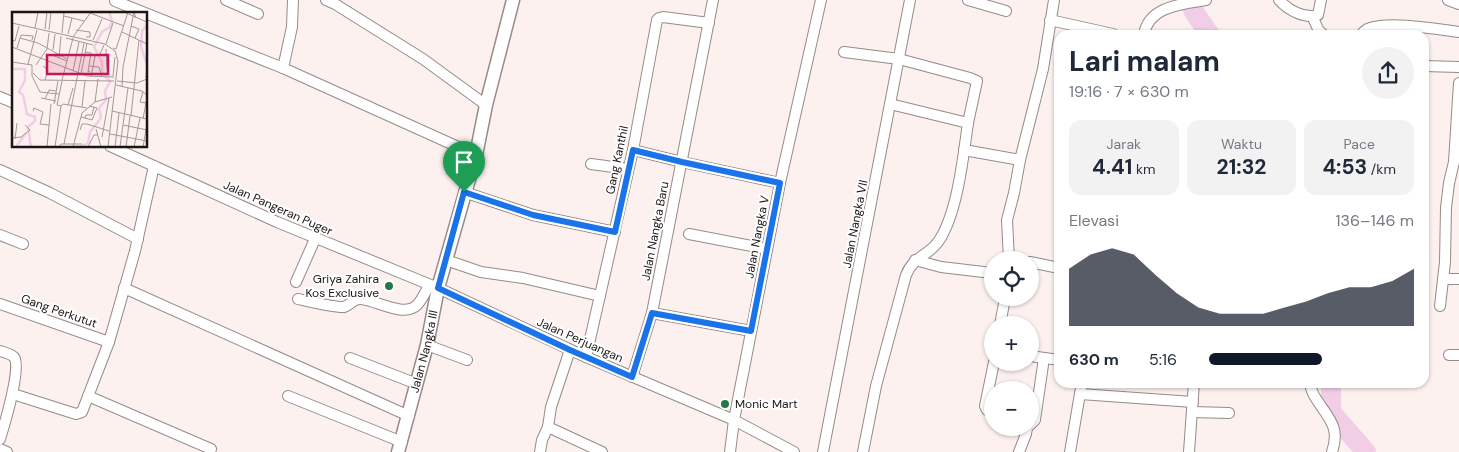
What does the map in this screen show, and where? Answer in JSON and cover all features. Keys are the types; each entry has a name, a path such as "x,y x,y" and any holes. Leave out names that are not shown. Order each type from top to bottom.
{"street":[{"path":"226,0 258,14"},
{"path":"283,68 292,27 293,0"},
{"name":"Jalan Nangka III","path":"400,447 427,344 434,287 446,260 476,155 486,105 514,0"},
{"name":"Jalan Nangka Baru","path":"632,377 652,313 713,0"},
{"name":"Jalan Nangka V","path":"730,452 734,420 780,183 821,0"},
{"name":"Jalan Nangka VII","path":"824,452 910,0"},
{"path":"968,0 1006,11"},
{"path":"1010,251 1007,220 1043,68 1054,0"},
{"path":"1146,30 1148,24 1165,8 1206,0"},
{"path":"1279,0 1296,13 1312,16 1318,15 1320,0"},
{"path":"1448,0 1459,4"},
{"path":"115,1 143,12"},
{"path":"333,2 422,59 486,105"},
{"path":"148,14 283,68 476,155"},
{"path":"1312,16 1319,30"},
{"name":"Gang Kanthil","path":"586,357 633,150 657,20 663,17 709,23"},
{"path":"1050,20 1095,30"},
{"path":"1366,30 1385,26 1459,32"},
{"path":"844,52 899,59 976,80 977,83 950,221 933,249 915,260 906,275 876,386 863,452"},
{"path":"1429,66 1459,67"},
{"path":"1440,306 1446,208 1449,183 1456,162 1459,83"},
{"path":"0,97 12,102"},
{"path":"890,104 968,123"},
{"name":"Jalan Pangeran Puger","path":"114,148 315,239 434,287"},
{"path":"633,150 780,183"},
{"path":"964,150 1020,160"},
{"path":"591,164 628,169"},
{"path":"13,394 76,414 82,412 109,342 135,251 154,166"},
{"path":"0,170 50,193 138,239"},
{"path":"464,192 533,215 615,232"},
{"path":"689,234 768,249"},
{"path":"0,235 23,244"},
{"path":"296,282 315,239"},
{"path":"446,260 481,272 523,278 600,296"},
{"path":"915,260 941,267 984,271"},
{"path":"1039,264 1054,267"},
{"path":"1443,278 1459,279"},
{"path":"298,299 344,307 355,299 361,298 392,308 409,309 418,304 434,287"},
{"name":"Jalan Perjuangan","path":"434,287 570,350 734,420 794,452"},
{"path":"124,288 409,416"},
{"name":"Gang Perkutut","path":"0,304 109,342"},
{"path":"652,313 751,331"},
{"path":"427,344 467,360"},
{"path":"0,350 13,356 16,361 13,394 0,440"},
{"path":"540,452 542,440 548,427 551,407 570,350"},
{"path":"1039,357 1054,359"},
{"path":"350,358 417,384"},
{"path":"1039,392 1044,358"},
{"path":"1070,452 1081,388"},
{"path":"1189,452 1194,388"},
{"path":"1311,388 1314,396 1333,422 1335,443 1332,452"},
{"path":"1080,394 1229,413"},
{"path":"88,396 211,449"},
{"path":"288,396 400,447"},
{"path":"548,427 602,452"},
{"path":"1019,452 1025,436"},
{"path":"0,449 7,452"}],"waterway":[{"path":"1190,0 1194,12 1207,30"},
{"path":"1331,388 1331,412 1366,452"}],"place":[{"name":"Griya Zahira Kos Exclusive","path":"389,286"},
{"name":"Monic Mart","path":"725,404"}],"route":[{"path":"633,150 780,183 751,331 652,313 632,377 438,288 464,192 533,215 615,232 633,150"}]}
